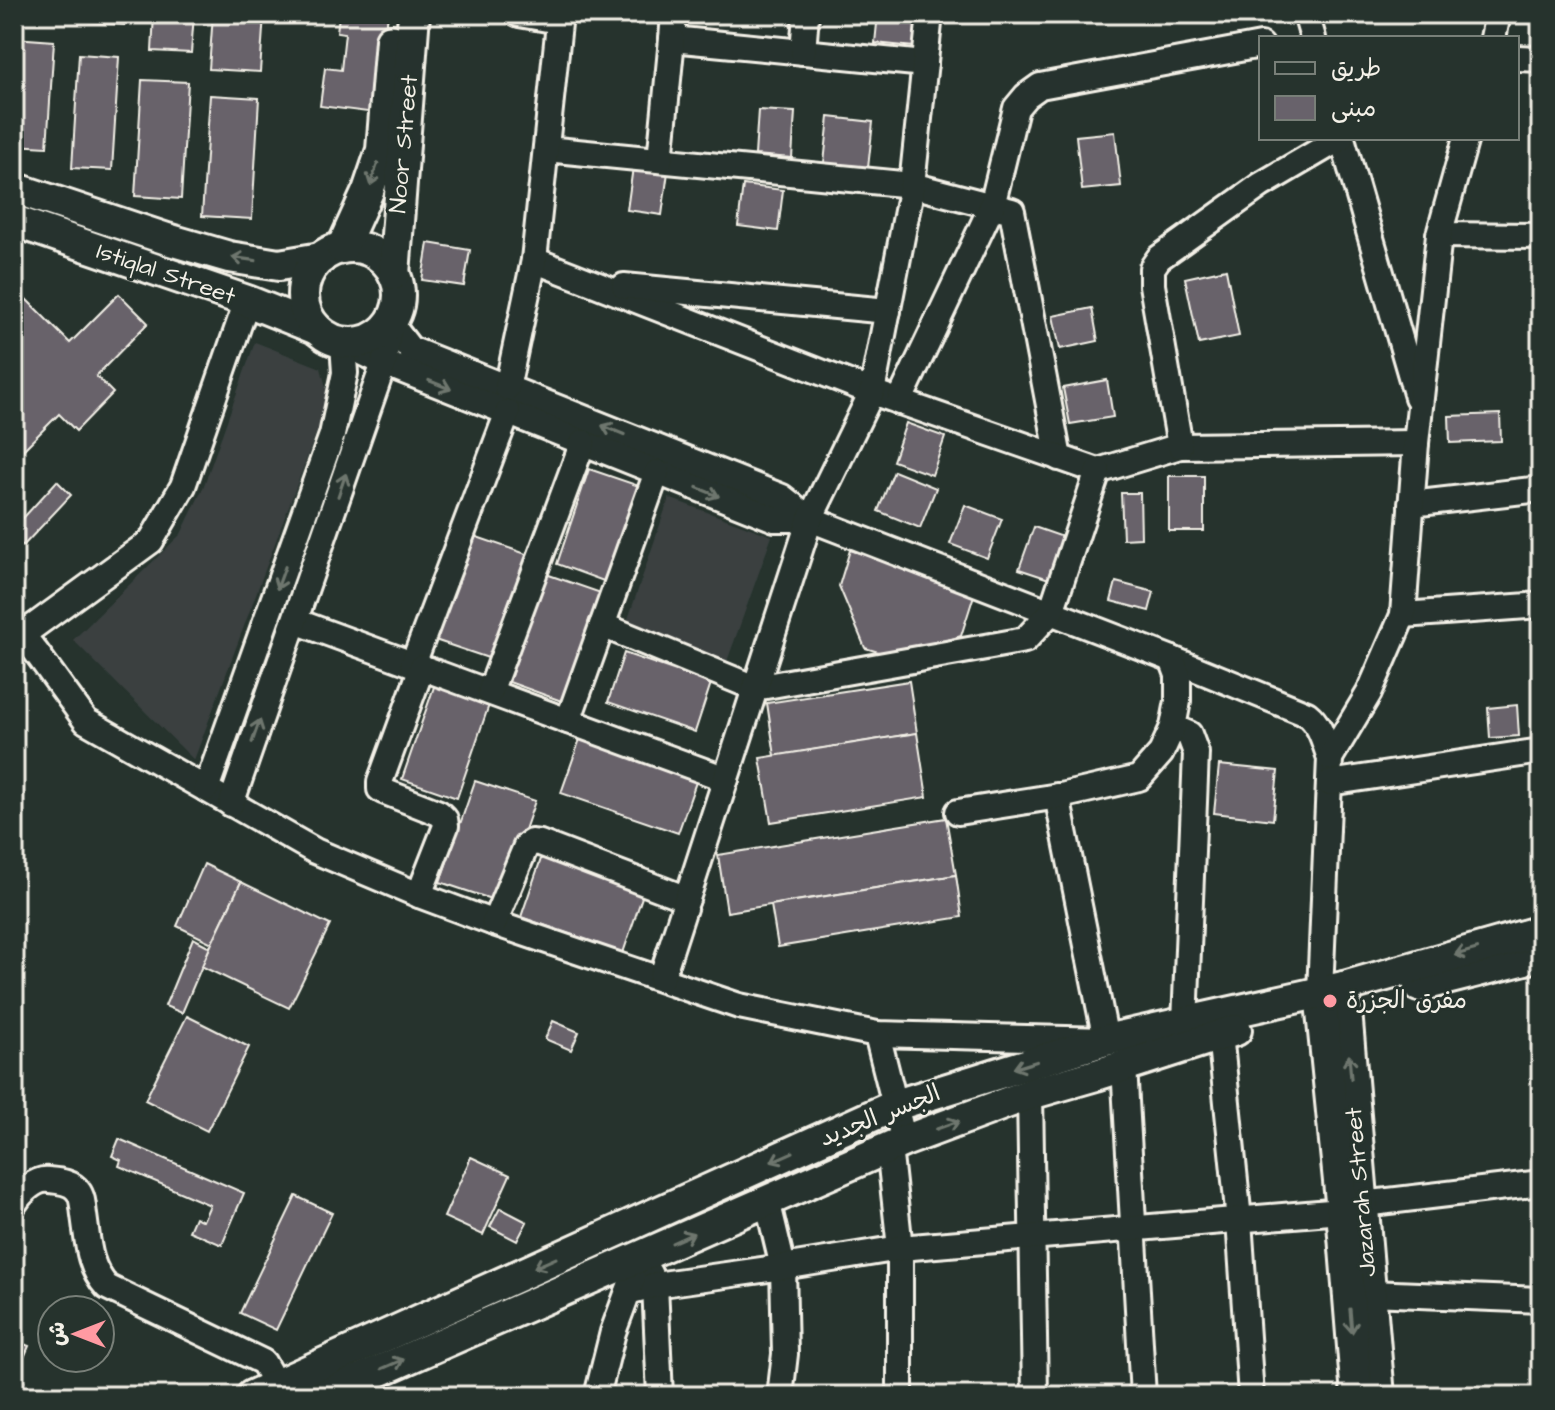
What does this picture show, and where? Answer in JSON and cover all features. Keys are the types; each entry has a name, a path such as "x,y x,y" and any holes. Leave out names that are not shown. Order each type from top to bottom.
{"main road":[{"name":"Noor Street","path":"332,253 368,191 382,150 394,14"},
{"name":"Noor Street","path":"394,274 414,14"},
{"name":"Istiqlal Street","path":"14,188 229,257 279,265 332,253"},
{"name":"Istiqlal Street","path":"14,221 247,301 330,336"},
{"path":"358,248 372,252 394,274 398,299 396,311 381,333 369,339 356,343 330,336 308,316 303,301 304,284 310,270 332,253 358,248"},
{"name":"الجسر الجديد","path":"322,1396 896,1144 1030,1094 1541,931"},
{"name":"الجسر الجديد","path":"264,1391 896,1105 1106,1040 1185,1023 1333,999 1541,955"},
{"name":"Jazarah Street","path":"1333,999 1352,1208 1357,1396"},
{"name":"Jazarah Street","path":"1352,1208 1370,1293 1379,1396"}],"street":[{"path":"419,895 446,826 445,819 439,813 383,791 380,782 507,400 534,260 559,17 519,14"},
{"path":"660,160 674,14"},
{"path":"803,52 806,14"},
{"path":"661,979 810,519 872,392 912,185 930,14"},
{"path":"1493,36 1498,14"},
{"path":"672,39 925,64"},
{"path":"899,402 992,206 1016,108 1026,96 1040,86 1259,45"},
{"path":"1519,58 1541,59"},
{"path":"1180,446 1152,285 1152,268 1159,258 1261,185 1338,140"},
{"path":"1342,140 1420,408"},
{"path":"1330,758 1369,693 1403,615 1416,443 1439,235 1465,140"},
{"path":"546,149 912,185 1012,211 1059,458"},
{"path":"1439,235 1541,236"},
{"path":"534,260 872,392 1098,471 1180,446 1416,443"},
{"path":"592,283 888,311"},
{"path":"247,301 183,486 151,541 18,630 86,721 315,851 419,895 739,1006 877,1034 1106,1040 1057,796"},
{"path":"390,323 410,349 583,442 775,519 810,519"},
{"path":"231,804 384,363 390,323"},
{"path":"330,336 384,363 507,400 782,497 810,519 1307,714 1320,727 1330,758 1333,999"},
{"path":"206,789 332,435 345,373 330,336"},
{"path":"490,692 583,442"},
{"path":"602,625 755,688 1025,640 1051,612 1098,471"},
{"path":"568,721 657,472"},
{"path":"1411,504 1541,489"},
{"path":"1403,615 1541,605"},
{"path":"295,621 726,779"},
{"path":"958,812 1057,796 1139,778 1161,753 1173,727 1178,701 1178,675 1172,659"},
{"path":"1173,727 1189,734 1196,753 1185,1023"},
{"path":"1329,783 1541,751"},
{"path":"494,923 526,846 531,842 687,899"},
{"path":"877,1034 896,1105 900,1396"},
{"path":"1220,1034 1239,1220 1251,1396"},
{"path":"1124,1066 1143,1396"},
{"path":"1030,1094 1035,1396"},
{"path":"14,1204 19,1196 44,1179 70,1184 78,1191 82,1201 88,1247 96,1275 107,1287 263,1362 264,1391"},
{"path":"628,1292 655,1285 900,1248 1239,1220 1541,1183"},
{"path":"767,1200 783,1267 785,1354 780,1396"},
{"path":"641,1257 655,1285 660,1396"},
{"path":"597,1396 613,1332 641,1257"},
{"path":"1370,1293 1541,1300"}],"shaded area":[{"path":"255,342 321,368 329,399 194,760 73,640 181,534 203,488"},
{"path":"669,498 772,536 725,667 625,628"}],"building":[{"path":"89,14 125,14 125,25 89,22"},
{"path":"154,14 194,14 191,53 152,51"},
{"path":"213,14 264,14 260,72 209,69"},
{"path":"326,14 388,14 375,113 320,106 325,68 341,70 345,33 337,32 339,16"},
{"path":"878,14 917,14 914,47 875,43"},
{"path":"14,38 54,41 47,147 14,145"},
{"path":"79,54 119,57 112,170 72,168"},
{"path":"142,80 188,82 181,199 135,196"},
{"path":"210,95 259,98 252,219 202,216"},
{"path":"758,110 795,112 792,158 755,155"},
{"path":"829,117 873,122 868,168 824,163"},
{"path":"1115,132 1121,186 1082,190 1076,136"},
{"path":"633,167 668,172 662,215 627,210"},
{"path":"743,185 783,190 778,231 738,226"},
{"path":"428,243 470,250 464,286 422,280"},
{"path":"1226,269 1239,336 1199,344 1185,278"},
{"path":"119,294 148,323 96,376 113,393 76,431 59,414 14,459 14,400 22,392 14,384 14,309 25,298 70,343"},
{"path":"1092,308 1098,341 1060,349 1053,316"},
{"path":"1107,380 1113,417 1070,424 1063,388"},
{"path":"1500,414 1501,441 1450,443 1449,416"},
{"path":"906,423 945,437 932,475 893,461"},
{"path":"589,469 642,487 609,583 557,564"},
{"path":"894,471 936,488 920,528 878,511"},
{"path":"1169,476 1204,476 1204,531 1169,531"},
{"path":"57,481 71,495 23,546 14,537 14,528"},
{"path":"1121,493 1140,493 1141,538 1123,539"},
{"path":"965,505 1002,519 987,558 950,544"},
{"path":"1034,527 1066,538 1052,580 1019,569"},
{"path":"471,535 532,556 497,661 435,640"},
{"path":"850,550 976,589 961,636 895,657 865,648 839,586"},
{"path":"546,574 604,594 567,703 509,682"},
{"path":"1116,582 1154,592 1149,611 1111,601"},
{"path":"624,653 711,683 695,732 608,702"},
{"path":"436,681 491,699 457,798 402,779"},
{"path":"909,681 917,733 775,756 767,703"},
{"path":"1517,705 1519,736 1490,738 1488,708"},
{"path":"917,733 927,797 771,822 760,758"},
{"path":"580,739 697,779 678,833 561,793"},
{"path":"1219,765 1278,771 1273,820 1214,813"},
{"path":"475,781 535,801 500,902 440,882"},
{"path":"946,818 956,875 727,912 718,855"},
{"path":"542,856 644,891 623,953 521,917"},
{"path":"204,864 241,882 212,943 177,926"},
{"path":"956,875 962,917 778,947 771,905"},
{"path":"241,882 330,925 289,1008 201,966"},
{"path":"193,938 210,947 182,1013 165,1006"},
{"path":"187,1016 249,1047 207,1131 145,1100"},
{"path":"553,1021 579,1032 571,1050 545,1039"},
{"path":"119,1139 244,1193 222,1245 189,1231 195,1217 203,1221 210,1205 119,1166 121,1160 112,1156"},
{"path":"471,1157 510,1175 483,1235 444,1217"},
{"path":"296,1196 332,1213 276,1330 240,1313"},
{"path":"500,1208 527,1222 517,1241 490,1227"},
{"path":"14,1340 29,1346 15,1378 24,1382 18,1396 14,1396"}],"place":[{"name":"مفرق الجزرة","path":"1330,1001"}]}
